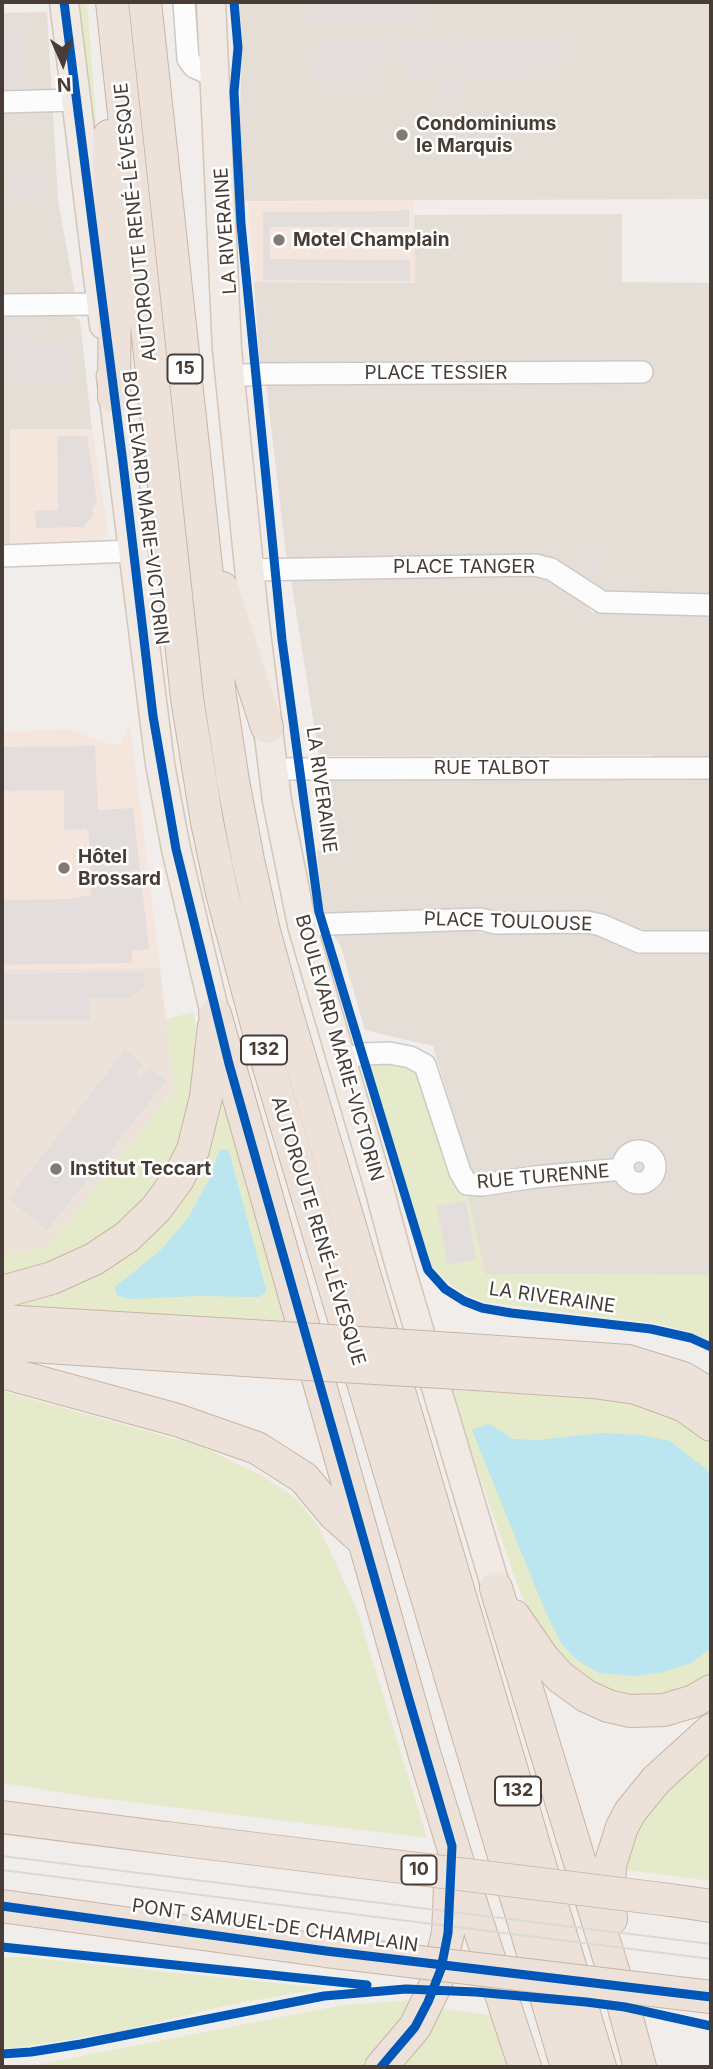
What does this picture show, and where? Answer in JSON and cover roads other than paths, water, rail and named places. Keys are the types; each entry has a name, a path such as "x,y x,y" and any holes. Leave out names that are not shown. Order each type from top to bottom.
{"highway":[{"path":"111,2 109,198 116,279 114,397"},
{"name":"AUTOROUTE RENÉ-LÉVESQUE","path":"111,2 186,685 201,790 219,880 261,1040 567,2067"},
{"name":"AUTOROUTE RENÉ-LÉVESQUE","path":"145,2 224,725 237,805 264,931 600,2067"},
{"path":"201,520 267,727"},
{"path":"2,1292 52,1278 94,1259 134,1231 162,1202 186,1165 199,1132 206,1097 215,1014"},
{"path":"215,1014 452,1846 525,2067"},
{"path":"2,1321 272,1349 472,1362 628,1361 683,1378 711,1395"},
{"path":"2,1344 272,1349"},
{"path":"472,1362 636,1388 677,1402 711,1425"},
{"path":"2,1372 200,1426 257,1448 304,1478 334,1514 363,1540"},
{"path":"496,1588 543,1658 560,1677 586,1696 620,1709 653,1711 684,1705 711,1691"},
{"path":"496,1588 640,2067"},
{"path":"622,2000 609,1893 610,1865 617,1840 640,1798 711,1730"},
{"name":"10","path":"2,1817 711,1906"},
{"path":"381,2067 415,2027 436,1984 447,1933 452,1846"},
{"name":"PONT SAMUEL-DE CHAMPLAIN","path":"2,1906 403,1961 711,1997"}],"main road":[{"name":"BOULEVARD MARIE-VICTORIN","path":"64,2 160,764 176,849 215,1014"},
{"name":"BOULEVARD MARIE-VICTORIN","path":"211,2 229,376 273,769 302,925 496,1588"}],"street":[{"path":"184,2 188,59 198,69 214,76"},
{"path":"2,102 76,100"},
{"path":"2,305 101,304"},
{"name":"PLACE TESSIER","path":"229,376 642,372"},
{"path":"2,556 134,551"},
{"name":"PLACE TANGER","path":"249,570 535,565 551,569 602,602 711,605"},
{"name":"RUE TALBOT","path":"273,769 711,768"},
{"name":"PLACE TOULOUSE","path":"302,925 480,919 496,923 587,922 601,925 639,942 711,942"},
{"name":"RUE TURENNE","path":"342,1060 362,1054 389,1053 410,1056 425,1065 460,1172 467,1184 482,1185 623,1169"}],"water":[{"path":"222,1149 227,1149 230,1155 265,1293 259,1297 131,1299 117,1296 115,1287 160,1251 188,1218"},
{"path":"490,1424 513,1439 538,1440 602,1433 642,1435 670,1441 706,1469 711,1476 711,1646 707,1651 691,1663 664,1672 635,1676 599,1673 577,1660 561,1643 546,1613 472,1430"}],"tram line":[{"path":"2,1856 711,1944"},
{"path":"2,1870 711,1959"}],"place":[{"name":"Condominiums le Marquis","path":"402,135"},
{"name":"Motel Champlain","path":"279,240"},
{"name":"Hôtel Brossard","path":"64,868"},
{"name":"Institut Teccart","path":"56,1169"}]}
